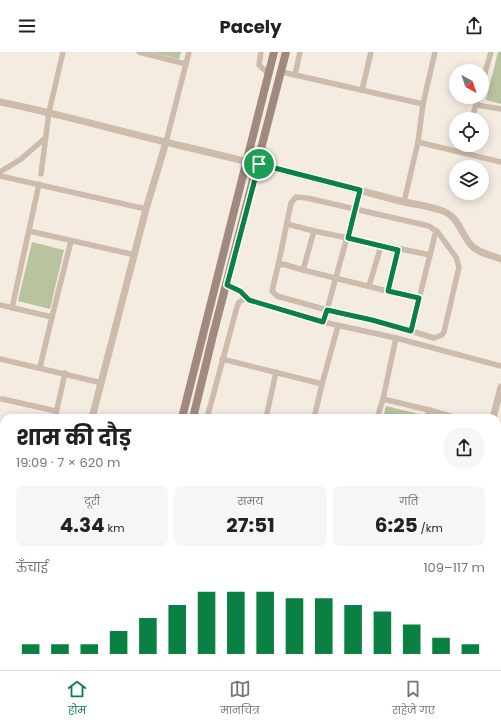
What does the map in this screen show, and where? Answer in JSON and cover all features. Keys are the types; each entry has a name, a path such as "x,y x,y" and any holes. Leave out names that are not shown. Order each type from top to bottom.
{"main road":[{"path":"183,414 274,52"},
{"path":"194,414 213,335 259,164 286,52"}],"street":[{"path":"41,174 44,139 63,52"},
{"path":"139,52 186,64"},
{"path":"93,414 146,209 166,142 189,52"},
{"path":"261,52 259,65 269,74"},
{"path":"295,75 300,52"},
{"path":"362,90 371,52"},
{"path":"404,202 418,142 423,104 435,52"},
{"path":"488,64 491,52"},
{"path":"282,72 423,104"},
{"path":"0,102 49,112 259,164 404,202 432,207 449,213 455,218 463,234 472,246 486,254 501,258"},
{"path":"474,112 476,105 501,109"},
{"path":"0,172 21,159 44,139"},
{"path":"418,142 449,149"},
{"path":"463,152 501,162"},
{"path":"0,176 146,209"},
{"path":"12,308 39,184"},
{"path":"323,322 348,238 360,190"},
{"path":"296,197 308,198 356,209 429,226 436,231 456,257 459,267 444,332 439,337 434,338 372,320 327,310 274,294 273,287 291,203 296,197"},
{"path":"287,224 398,250 430,255"},
{"path":"302,270 314,230"},
{"path":"29,231 135,255"},
{"path":"411,331 436,231"},
{"path":"40,367 70,241"},
{"path":"369,286 381,246"},
{"path":"388,291 398,250"},
{"path":"278,266 284,264 302,270 419,298"},
{"path":"227,285 240,291 249,300"},
{"path":"208,414 239,302 244,299 338,326 396,338 501,366"},
{"path":"0,305 52,317"},
{"path":"315,414 338,326"},
{"path":"378,414 396,338"},
{"path":"0,359 40,367 102,383"},
{"path":"222,359 322,384"},
{"path":"267,414 276,372"},
{"path":"56,414 65,373"},
{"path":"494,414 501,388"},
{"path":"383,398 443,414"},
{"path":"2,399 56,411"},
{"path":"428,414 429,410"}],"green space":[{"path":"151,52 181,52 179,59"},
{"path":"498,52 501,52 501,104 489,101 489,88"},
{"path":"32,242 64,250 50,309 18,301"},
{"path":"386,406 419,414 384,414"}],"route":[{"path":"259,164 360,190 348,238 398,250 388,291 419,298 411,331 372,320 327,310 323,322 249,300 240,291 227,285 259,164"}]}
